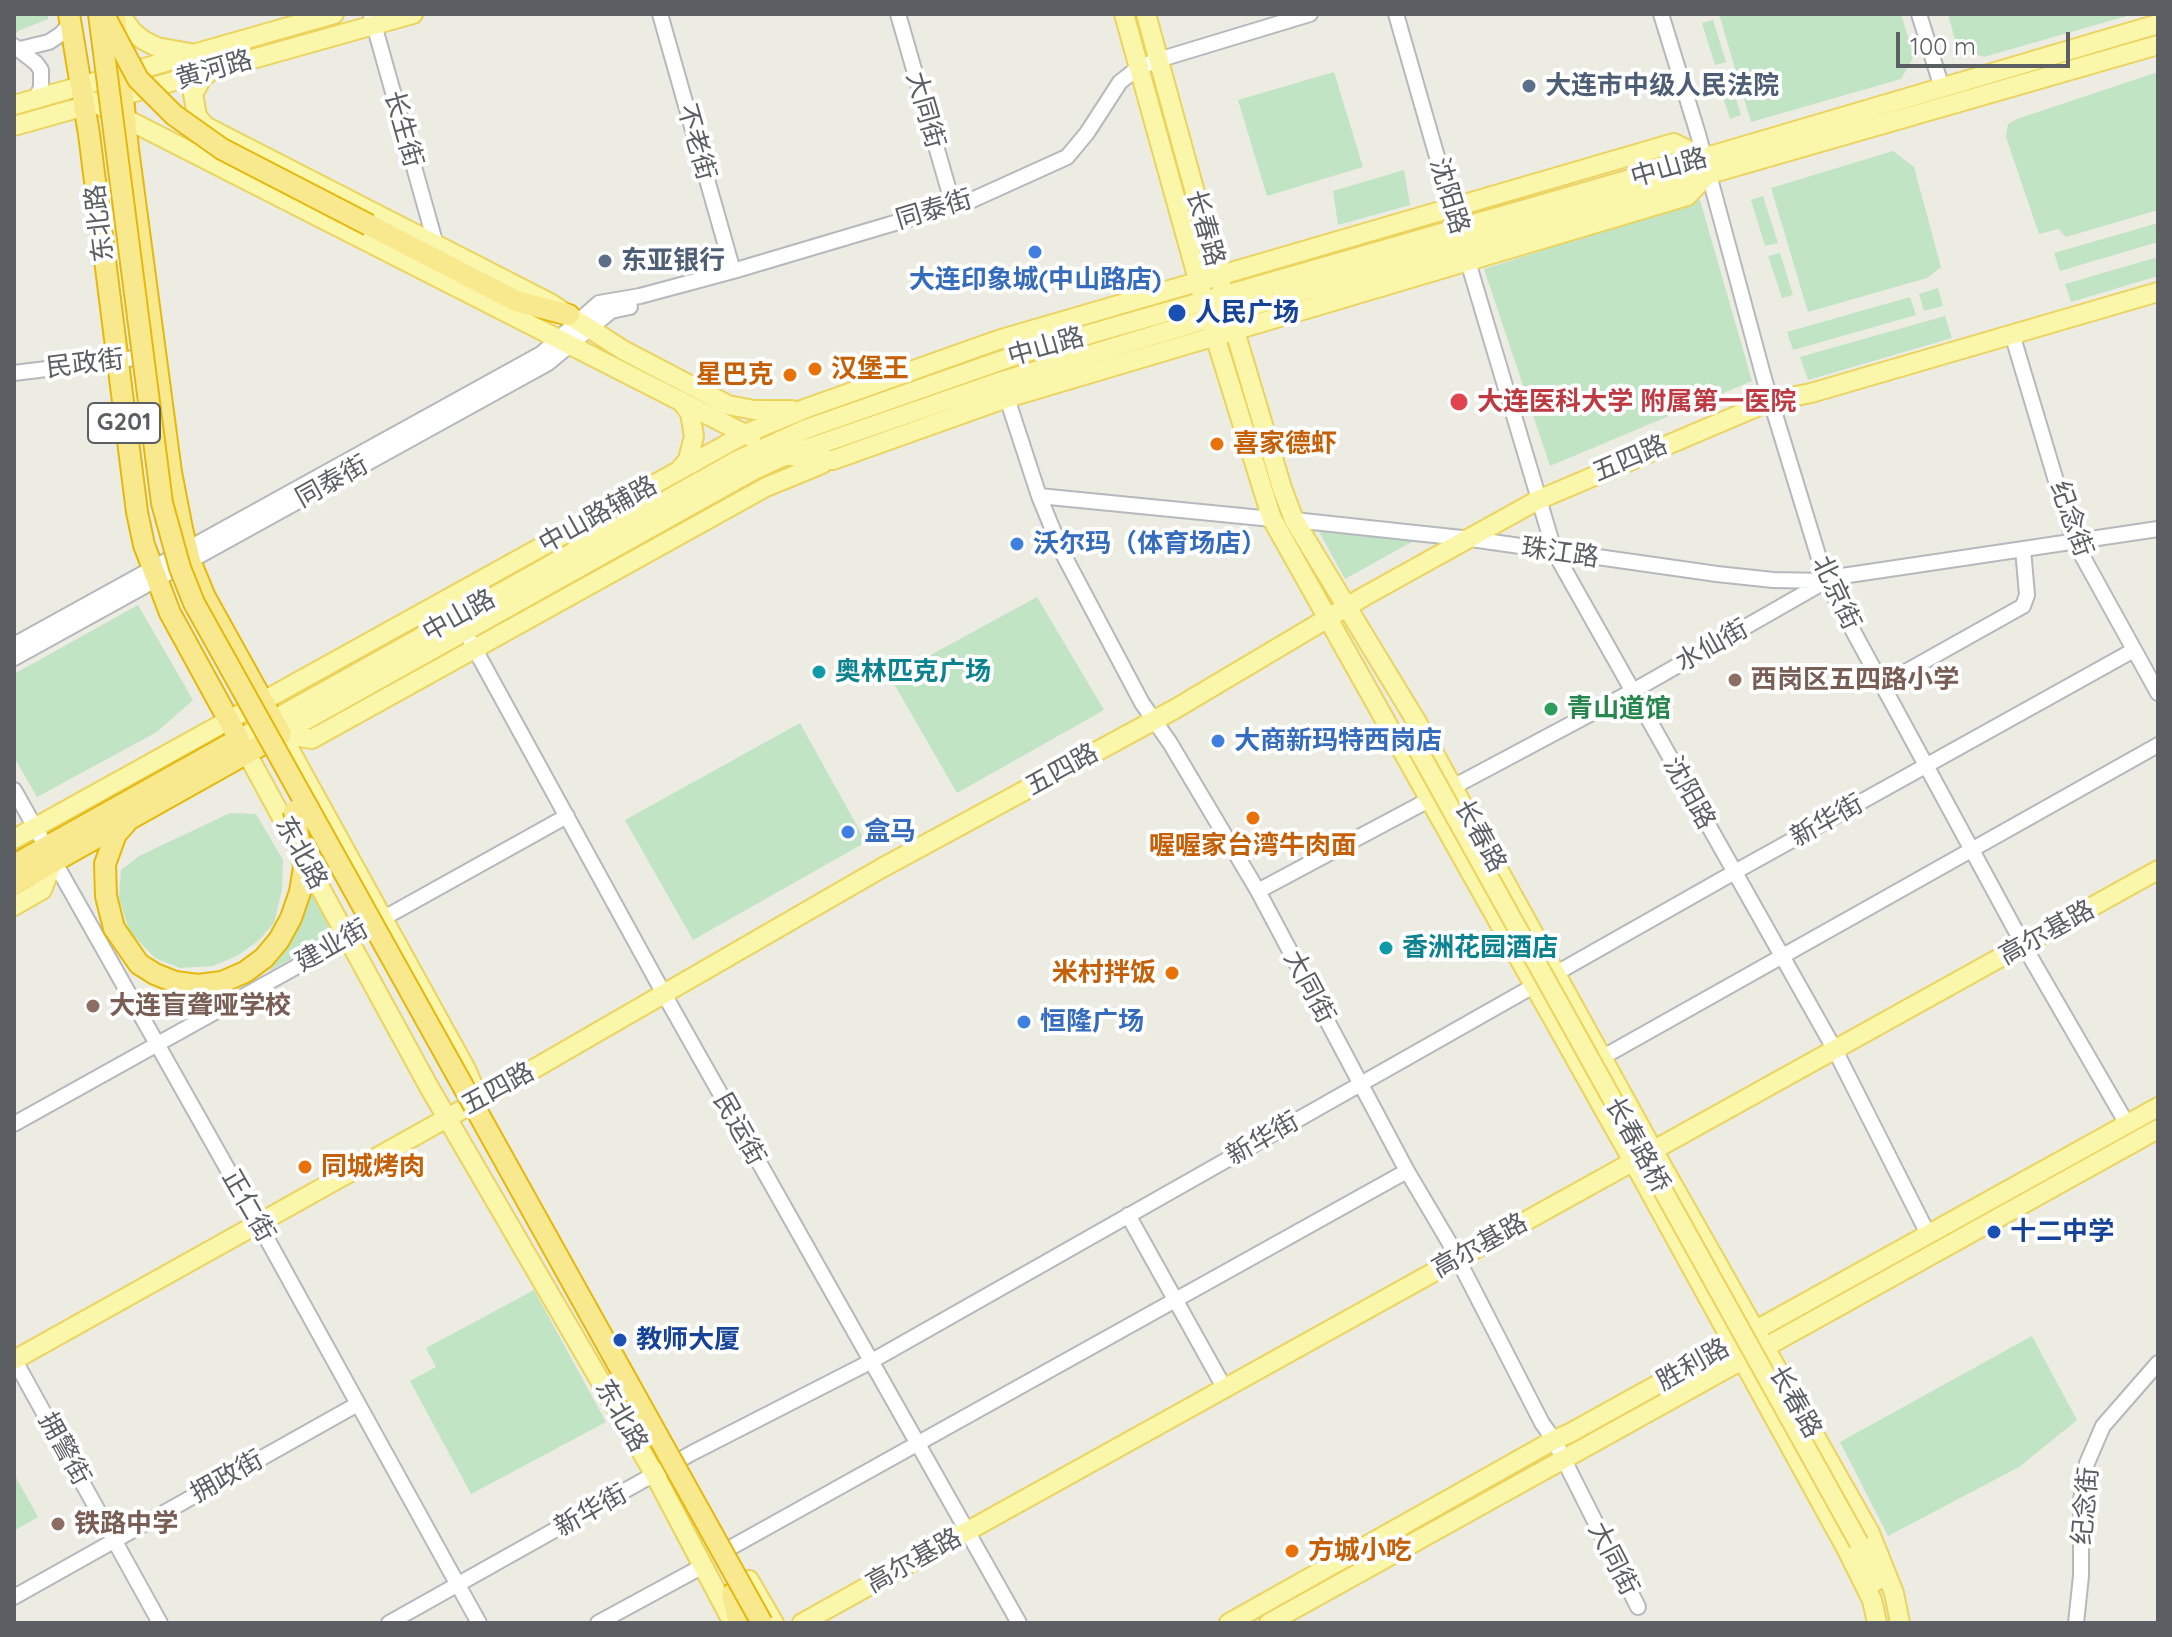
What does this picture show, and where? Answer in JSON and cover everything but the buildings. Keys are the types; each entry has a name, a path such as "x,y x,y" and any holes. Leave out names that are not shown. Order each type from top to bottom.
{"highway":[{"path":"102,14 138,79 174,115 222,149 516,301 579,322"},
{"name":"东北路","path":"102,14 162,503 189,591 738,1591 747,1623"},
{"name":"东北路","path":"118,14 124,118 173,487 189,555 205,597 277,727"},
{"name":"东北路","path":"75,17 144,476 152,519 168,574 183,609 294,811 738,1591 762,1623"},
{"name":"东北路","path":"75,17 132,489 154,574 170,613 243,746"},
{"path":"91,153 128,149"},
{"name":"中山路","path":"14,884 49,855 277,727"},
{"name":"中山路","path":"14,865 49,855 129,819 243,746"},
{"path":"129,819 116,834 105,864 106,896 114,928 139,964 175,982 198,985 222,982 245,972 264,958 279,940 300,892 304,867 294,811"},
{"path":"738,1591 739,1623"},
{"path":"738,1591 774,1623"}],"main road":[{"path":"118,14 143,40 175,52 196,53"},
{"name":"黄河路","path":"14,126 196,53 334,14"},
{"name":"黄河路","path":"122,85 212,70 372,20 413,14"},
{"name":"长春路","path":"1124,14 1199,282 1272,519 1375,698 1846,1548 1872,1600 1877,1623"},
{"name":"长春路","path":"1146,14 1219,276 1294,520 1407,703 1653,1150 1870,1533 1894,1593 1900,1623"},
{"name":"中山路","path":"1707,165 1728,150 2158,24"},
{"name":"中山路","path":"277,727 465,631 756,469 788,455 1004,390 1230,312 1463,245 1707,165 2158,45"},
{"path":"212,70 202,78 193,94 197,116 205,126 436,245 728,405 780,411 807,408"},
{"path":"86,98 788,455 810,460 833,460"},
{"name":"黄河路","path":"14,105 35,99 86,98"},
{"path":"192,152 205,126"},
{"path":"128,149 138,137 158,135"},
{"name":"中山路辅路","path":"14,839 745,434 807,408 984,345 1674,143 1707,165"},
{"path":"1230,312 1463,245 1687,196 1707,165"},
{"path":"277,727 312,739 766,487 1004,390 1191,344 1210,319 1173,289"},
{"name":"五四路","path":"14,1360 880,869 1154,720 1538,500 1771,401 1811,393 2158,292"},
{"name":"中山路","path":"277,727 695,484 768,445 995,362 1210,319"},
{"path":"679,470 688,460 694,436 690,413 681,401"},
{"path":"695,484 745,434"},
{"path":"1395,687 1416,746"},
{"path":"1375,698 1416,746"},
{"name":"东北路","path":"277,727 466,1069 479,1099 774,1623"},
{"name":"东北路","path":"243,746 447,1117 655,1475 733,1623"},
{"name":"长春路桥","path":"1416,746 1859,1543 1878,1588 1888,1623"},
{"path":"14,906 42,890 49,855"},
{"name":"高尔基路","path":"802,1623 2158,870"},
{"name":"胜利路","path":"1759,1339 1928,1234 2158,1107"},
{"name":"胜利路","path":"1229,1623 1554,1440 1736,1351 2158,1129"},
{"name":"胜利路","path":"1269,1623 1563,1458 1736,1351"}],"street":[{"name":"不老街","path":"660,14 733,271"},
{"name":"大同街","path":"898,14 953,205"},
{"path":"1138,68 1310,14"},
{"name":"沈阳路","path":"1396,14 1555,553 1835,1050 1928,1234"},
{"name":"北京街","path":"1661,14 1707,165 1771,401 1826,581 2024,946 2127,1124"},
{"path":"1919,14 1942,88"},
{"path":"17,48 49,42 61,34 75,17"},
{"name":"长生街","path":"372,20 436,245"},
{"path":"17,48 41,70 41,88 35,99"},
{"name":"同泰街","path":"14,645 154,574 548,363 579,322 635,306 640,296 953,205 1023,179 1067,157 1087,133 1120,82 1138,68"},
{"path":"1698,134 1728,150"},
{"path":"1687,196 1707,196 1716,200"},
{"name":"纪念街","path":"2012,334 2074,541 2158,693"},
{"name":"民政街","path":"14,373 155,355"},
{"name":"大同街","path":"995,362 1039,496 1062,552 1142,703 1258,891 1359,1084 1458,1259 1638,1607"},
{"path":"1039,496 1272,519"},
{"name":"珠江路","path":"1294,520 1471,539 1745,577 1826,581"},
{"name":"水仙街","path":"1258,891 1633,691 1826,581 1842,576 2158,529"},
{"path":"1882,685 2023,606 2027,595 2023,549"},
{"name":"同泰街","path":"14,658 154,574"},
{"name":"民运街","path":"465,631 664,994 1019,1623"},
{"name":"新华街","path":"389,1623 680,1460 870,1362 1733,873 2134,650"},
{"path":"1603,1057 2158,745"},
{"name":"正仁街","path":"14,790 479,1623"},
{"name":"建业街","path":"14,1124 567,816"},
{"path":"730,1548 1407,1171"},
{"path":"1128,1215 1225,1389"},
{"name":"拥警街","path":"14,1360 160,1623"},
{"name":"纪念街","path":"2076,1623 2081,1576 2081,1500 2087,1463 2103,1426 2158,1363"},
{"name":"拥政街","path":"14,1597 356,1405"},
{"path":"598,1623 703,1566"}],"green space":[{"path":"14,14 48,14 48,19 18,31 14,37"},
{"path":"1719,14 1901,14 1914,56 1901,79 1751,122"},
{"path":"1948,14 2134,14 1984,57 1957,47"},
{"path":"1713,20 1726,62 1715,65 1702,23"},
{"path":"1728,71 1741,115 1730,119 1716,75"},
{"path":"1334,72 1363,167 1267,196 1238,100"},
{"path":"2158,72 2158,210 2066,237 2058,229 2039,234 2006,137 2008,124"},
{"path":"1893,151 1914,167 1941,267 1927,278 1808,312 1771,188"},
{"path":"1404,170 1410,205 1338,225 1333,191"},
{"path":"1763,196 1778,243 1765,246 1751,200"},
{"path":"1700,200 1752,381 1550,466 1484,269"},
{"path":"2158,223 2158,242 2060,271 2054,253"},
{"path":"1780,253 1793,295 1782,298 1768,256"},
{"path":"2158,257 2158,276 2071,302 2065,284"},
{"path":"1938,288 1943,306 1924,311 1919,294"},
{"path":"1910,297 1916,315 1793,350 1787,332"},
{"path":"1945,316 1952,338 1808,380 1800,357"},
{"path":"1316,526 1417,539 1345,579"},
{"path":"1037,597 1104,710 957,793 890,677"},
{"path":"138,605 193,700 157,732 37,797 14,757 14,674"},
{"path":"800,723 866,842 693,940 625,820"},
{"path":"230,813 256,814 283,860 282,890 274,923 258,941 237,956 213,966 180,968 155,958 129,931 119,897 121,870 139,856"},
{"path":"314,894 333,936 269,971 290,945 308,898"},
{"path":"534,1290 606,1422 471,1494 410,1381 436,1367 426,1348"},
{"path":"2032,1336 2077,1420 2019,1467 1888,1536 1840,1442"},
{"path":"14,1474 38,1517 14,1531"}],"place":[{"name":"大连市中级人民法院","path":"1529,86"},
{"name":"大连印象城(中山路店)","path":"1035,252"},
{"name":"东亚银行","path":"605,261"},
{"name":"人民广场","path":"1177,313"},
{"name":"汉堡王","path":"815,369"},
{"name":"星巴克","path":"790,375"},
{"name":"大连医科大学 附属第一医院","path":"1459,402"},
{"name":"喜家德虾","path":"1217,444"},
{"name":"沃尔玛（体育场店）","path":"1017,544"},
{"name":"奥林匹克广场","path":"819,672"},
{"name":"西岗区五四路小学","path":"1735,680"},
{"name":"青山道馆","path":"1551,709"},
{"name":"大商新玛特西岗店","path":"1218,741"},
{"name":"喔喔家台湾牛肉面","path":"1253,818"},
{"name":"盒马","path":"848,832"},
{"name":"香洲花园酒店","path":"1386,948"},
{"name":"米村拌饭","path":"1172,973"},
{"name":"大连盲聋哑学校","path":"93,1006"},
{"name":"恒隆广场","path":"1024,1022"},
{"name":"同城烤肉","path":"305,1167"},
{"name":"十二中学","path":"1994,1232"},
{"name":"教师大厦","path":"620,1340"},
{"name":"铁路中学","path":"58,1524"},
{"name":"方城小吃","path":"1292,1551"}]}
